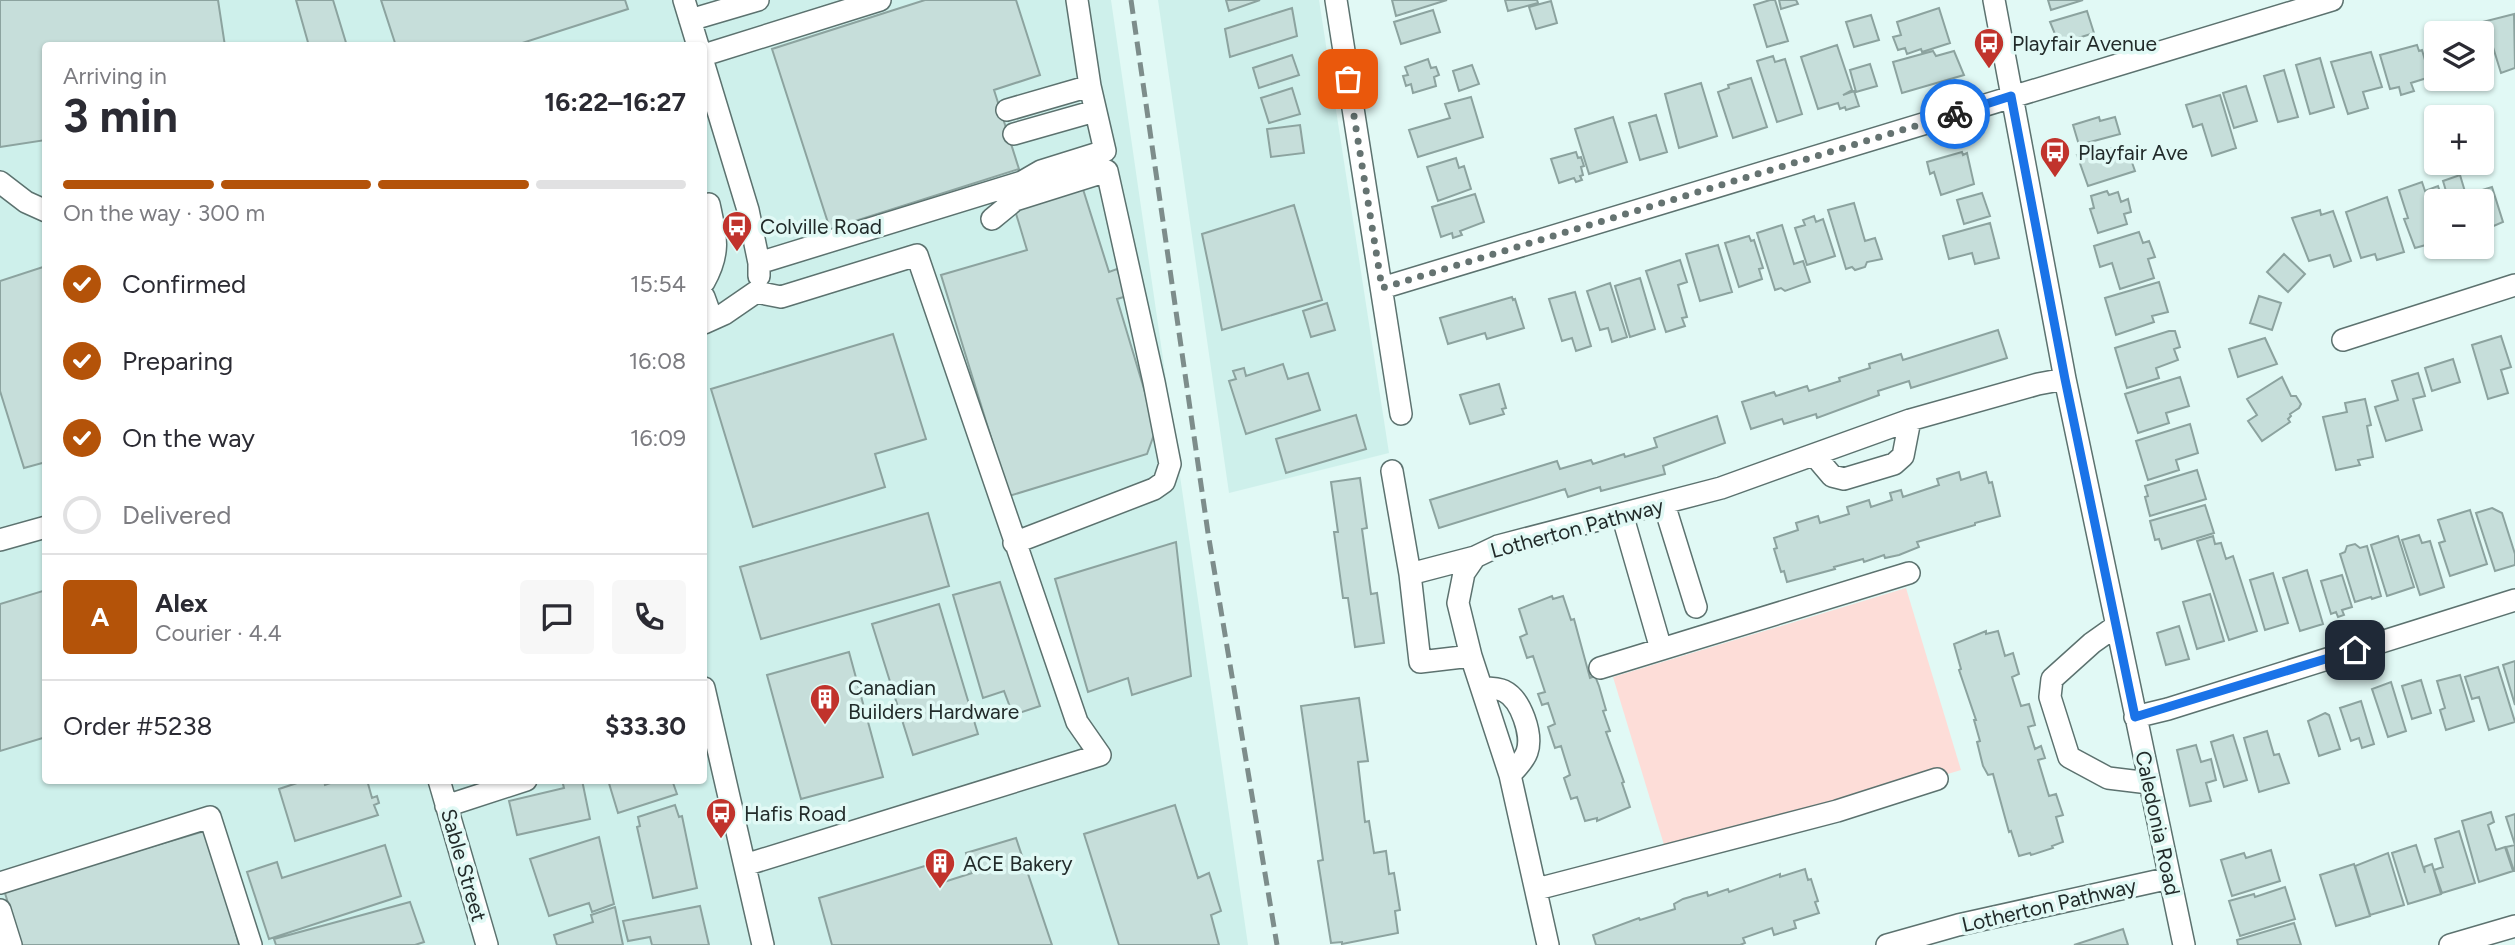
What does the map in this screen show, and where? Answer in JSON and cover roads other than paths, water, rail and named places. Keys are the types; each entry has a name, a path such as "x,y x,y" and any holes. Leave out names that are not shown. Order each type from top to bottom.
{"street":[{"path":"707,54 880,0"},
{"path":"759,263 1022,182 1041,171 1105,151 1090,86 1077,0"},
{"path":"1336,0 1401,414"},
{"name":"Caledonia Road","path":"1994,0 2065,379 2184,945"},
{"path":"1382,288 2332,0"},
{"path":"697,42 687,10 750,1"},
{"path":"707,82 743,192 759,263 756,292"},
{"path":"1007,110 1090,86"},
{"path":"1014,134 1096,111"},
{"path":"992,219 1015,200 1107,171 1170,464 1164,482 1154,489 1014,543"},
{"path":"0,182 26,202 42,209"},
{"path":"707,196 743,192"},
{"path":"707,200 717,242 713,265 707,276"},
{"path":"708,321 724,314 756,292 781,297 917,255 1077,722 1100,755 745,865"},
{"path":"2343,340 2515,285"},
{"name":"Lotherton Pathway","path":"1548,945 1510,775 1471,656 1458,603 1464,573 1475,557 1499,546 1721,488 1910,420 2065,379"},
{"path":"1815,456 1832,476 1843,479 1894,464 1903,456 1910,420"},
{"path":"1392,471 1410,573 1420,662 1471,656"},
{"path":"1664,504 1696,607"},
{"path":"1622,514 1661,649"},
{"path":"0,540 42,528"},
{"path":"1410,573 1475,557"},
{"path":"1600,668 1909,573"},
{"path":"2135,717 2515,600"},
{"path":"2116,626 2092,643 2052,679 2050,697 2069,757 2108,778 2149,783"},
{"path":"1482,688 1503,690 1515,699 1528,734 1528,749 1510,775"},
{"path":"707,701 763,945"},
{"path":"1537,889 1837,811 1937,779"},
{"path":"442,791 495,784"},
{"name":"Sable Street","path":"442,791 487,945"},
{"path":"0,883 211,817 251,945"},
{"name":"Lotherton Pathway","path":"1887,945 1958,925 2170,878"},
{"path":"0,910 11,945"},
{"path":"2450,945 2515,926"}],"railway":[{"path":"1131,0 1208,533 1277,945"}],"place":[{"name":"Playfair Avenue","path":"1989,70"},
{"name":"Playfair Ave","path":"2055,179"},
{"name":"Colville Road","path":"737,253"},
{"name":"Canadian Builders Hardware","path":"825,726"},
{"name":"Hafis Road","path":"721,840"},
{"name":"ACE Bakery","path":"940,890"}]}
